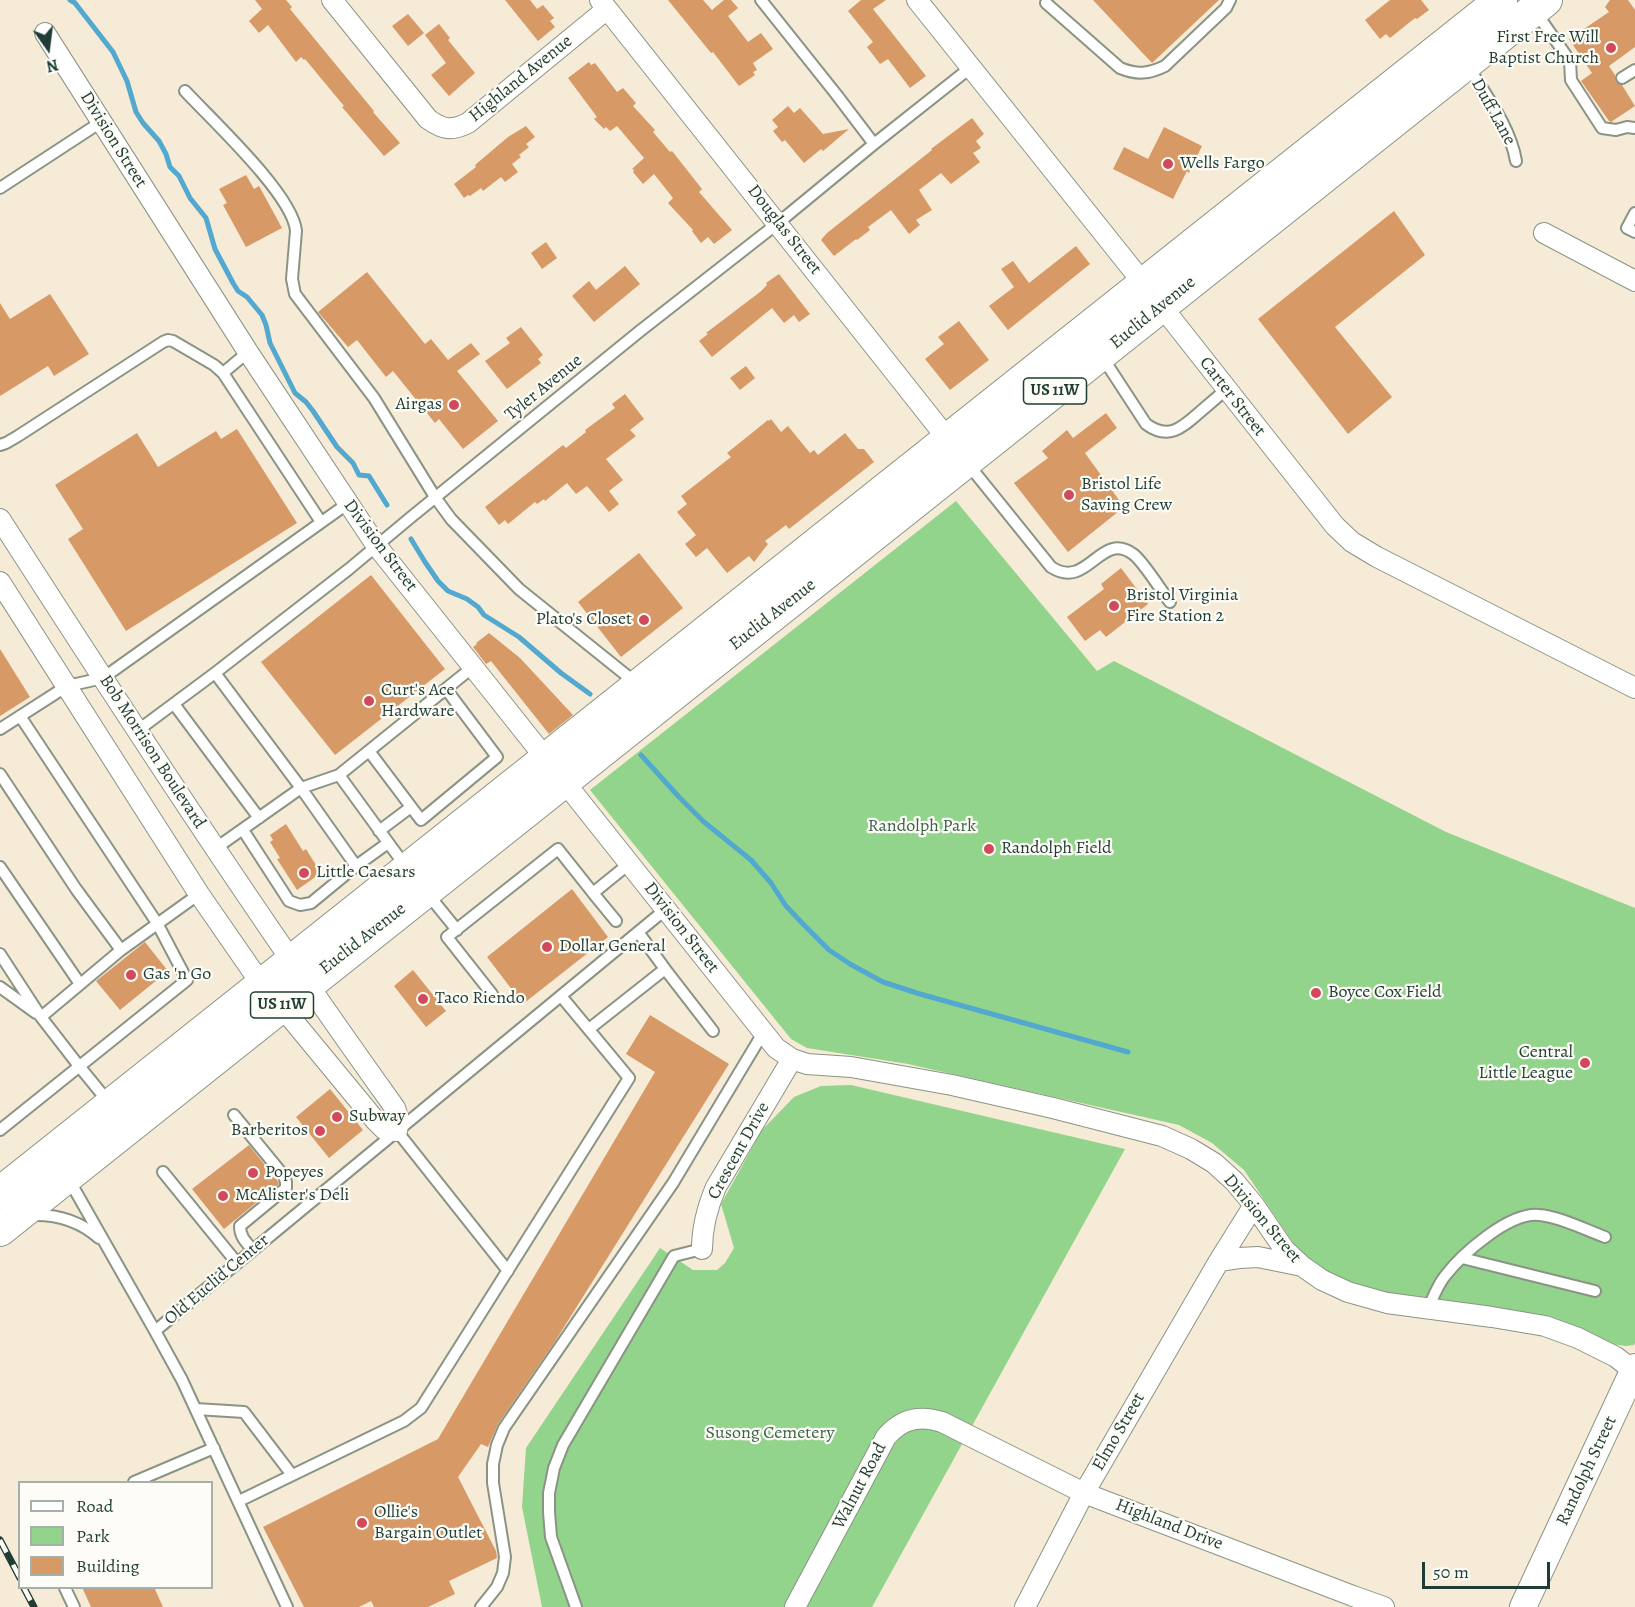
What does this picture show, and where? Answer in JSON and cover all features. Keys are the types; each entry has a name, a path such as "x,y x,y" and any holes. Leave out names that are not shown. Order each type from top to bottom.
{"main road":[{"name":"Euclid Avenue","path":"556,770 639,686 957,450 1101,355 1153,295 1501,0"},
{"name":"Euclid Avenue","path":"5,1213 67,1176 299,972 1153,295 1466,63 1540,5"},
{"name":"Euclid Avenue","path":"5,1213 111,1104 271,995"}],"street":[{"name":"Highland Avenue","path":"332,0 428,119 437,126 447,129 459,128 468,123 603,4"},
{"name":"Carter Street","path":"917,0 1335,526 1352,542 1377,557 1635,688"},
{"name":"Douglas Street","path":"603,4 957,450"},
{"name":"Division Street","path":"45,33 248,352 376,545 776,1048 792,1059 807,1064 851,1067 952,1085 1162,1136 1191,1149 1234,1181 1284,1249 1322,1280 1348,1292 1387,1303 1545,1326 1578,1338 1616,1357 1634,1370"},
{"path":"1544,233 1633,276"},
{"name":"Bob Morrison Boulevard","path":"0,519 136,731 299,972"},
{"name":"Bob Morrison Boulevard","path":"0,582 199,894 271,995"},
{"path":"271,995 375,1120 386,1130 397,1131 399,1120 395,1108 299,972"},
{"name":"Crescent Drive","path":"702,1249 707,1208 716,1187 792,1059"},
{"name":"Elmo Street","path":"1025,1607 1084,1493 1219,1261 1254,1206"},
{"path":"1219,1261 1258,1257 1302,1266"},
{"name":"Randolph Street","path":"1523,1607 1634,1370"},
{"name":"Walnut Road","path":"795,1607 890,1432 900,1424 916,1418 929,1418 958,1430"},
{"name":"Highland Drive","path":"958,1430 1084,1493 1384,1607"}],"lane":[{"path":"761,0 874,144"},
{"path":"1046,3 1120,68 1142,74 1154,72 1166,66 1226,8 1230,0"},
{"path":"1540,5 1570,61 1571,80 1602,128 1616,130 1627,127 1635,128"},
{"name":"Duff Lane","path":"1466,63 1507,131 1516,161"},
{"name":"Tyler Avenue","path":"136,731 349,569 640,331 970,68"},
{"path":"1622,78 1635,70"},
{"path":"185,91 260,170 289,210 296,224 292,279 295,294 374,398 451,519 519,590 639,686"},
{"path":"0,188 101,122"},
{"path":"1635,213 1627,228 1635,232"},
{"path":"0,445 18,436 163,342 173,341 214,365 223,373 321,522"},
{"path":"223,373 248,352"},
{"path":"1101,355 1146,424 1163,432 1172,432 1182,428 1226,389"},
{"path":"957,450 1051,567 1069,574 1078,572 1106,551 1127,550 1136,556 1170,602"},
{"path":"0,729 67,686 103,678 347,504"},
{"path":"216,849 301,788 339,775 473,667"},
{"path":"215,672 356,866"},
{"path":"369,751 421,820 497,757 446,689"},
{"path":"174,704 259,818"},
{"path":"0,1130 187,980 157,923 20,716"},
{"path":"0,774 76,889 121,950"},
{"path":"339,775 416,880 457,930"},
{"path":"379,831 411,807"},
{"path":"243,830 289,901 300,905 311,903 388,843"},
{"path":"492,994 447,938 558,849 616,921"},
{"path":"593,893 630,863"},
{"path":"0,867 80,984"},
{"path":"41,1017 121,950 199,894"},
{"name":"Old Euclid Center","path":"287,1607 196,1409 155,1331 666,909"},
{"path":"638,932 713,1031"},
{"path":"0,954 41,1017 111,1104"},
{"path":"589,1029 665,969"},
{"path":"0,987 41,1017"},
{"path":"239,1501 404,1421 421,1408 629,1078 561,996"},
{"path":"482,1607 497,1587 503,1573 505,1557 493,1483 493,1464 504,1428 673,1183 763,1033"},
{"path":"234,1115 284,1176 286,1182 286,1188 240,1226 240,1234 253,1250"},
{"path":"397,1131 508,1270"},
{"path":"163,1172 237,1263"},
{"path":"67,1176 155,1331"},
{"path":"5,1213 60,1217 92,1231 107,1245"},
{"path":"1428,1309 1441,1282 1462,1258 1486,1237 1515,1219 1528,1215 1550,1217 1605,1237"},
{"path":"576,1607 551,1537 549,1492 554,1468 563,1445 674,1256 702,1249"},
{"path":"1462,1258 1595,1292"},
{"path":"196,1409 244,1412 292,1475"},
{"path":"136,1481 214,1448"},
{"path":"66,1589 74,1607"}],"green space":[{"name":"Randolph Park","path":"956,501 1097,671 1114,661 1446,832 1635,908 1634,1345 1611,1344 1389,1296 1363,1289 1326,1272 1296,1247 1244,1170 1212,1143 1179,1125 908,1064 807,1048 791,1039 590,790"},
{"name":"Susong Cemetery","path":"851,1085 1125,1149 872,1607 542,1607 522,1507 526,1448 660,1248 693,1270 717,1270 725,1263 734,1248 721,1204 762,1130 794,1097 821,1086"}],"building":[{"path":"255,0 286,0 292,7 290,9 400,143 384,156 305,59 301,57 296,62 268,25 259,33 249,21 262,9"},
{"path":"505,0 530,0 537,9 543,5 554,18 550,21 555,27 538,41"},
{"path":"668,0 703,0 712,10 724,0 731,0 738,8 728,16 748,42 761,33 773,49 753,63 757,70 753,72 755,75 739,86"},
{"path":"861,0 886,0 873,9 926,76 910,88 888,59 880,64 867,47 873,42 848,11"},
{"path":"1093,0 1219,0 1152,63"},
{"path":"1390,0 1421,0 1429,10 1390,38 1386,34 1380,39 1365,20"},
{"path":"1610,0 1628,0 1635,10 1635,47 1609,66 1615,75 1616,82 1622,85 1635,106 1611,122 1581,81 1592,73 1569,39 1609,12 1605,7"},
{"path":"408,14 424,33 408,46 392,26"},
{"path":"439,24 450,38 448,40 475,73 449,96 431,75 446,63 425,35"},
{"path":"589,62 591,65 595,63 617,92 623,88 636,103 633,106 655,130 653,132 670,152 672,151 702,189 699,192 732,230 714,244 708,237 701,243 693,230 668,203 673,198 654,174 643,184 633,172 632,169 644,158 617,126 610,131 606,127 604,129 594,119 597,117 568,78"},
{"path":"788,106 794,113 800,108 823,134 849,129 823,151 821,149 804,163 785,140 782,142 773,131 778,127 772,120"},
{"path":"972,118 984,134 976,141 981,148 973,153 980,162 951,184 941,173 919,190 932,210 916,220 920,225 909,234 891,210 868,227 870,230 834,256 821,240 827,233"},
{"path":"526,126 535,137 526,144 529,147 519,155 521,157 512,164 518,172 505,182 501,177 483,191 481,188 464,198 454,184 508,137"},
{"path":"1164,127 1202,146 1173,199 1113,169 1124,147 1148,159"},
{"path":"246,175 254,189 259,186 282,228 246,247 223,205 227,203 219,189"},
{"path":"1394,211 1425,255 1335,327 1392,397 1348,434 1258,319"},
{"path":"546,242 557,258 542,269 531,253"},
{"path":"1076,246 1090,264 1008,330 989,306 1014,287 1001,269 1013,261 1029,283"},
{"path":"625,266 640,284 594,322 572,296 589,281 596,290"},
{"path":"367,272 425,344 431,339 448,360 471,343 480,354 457,371 498,421 463,449 439,419 435,423 393,371 386,377 357,340 348,347 318,312"},
{"path":"779,274 810,314 799,322 794,315 784,323 772,308 712,357 699,341"},
{"path":"50,294 89,354 54,376 48,366 0,396 0,303 10,319"},
{"path":"959,321 989,360 950,390 925,359 944,344 938,337"},
{"path":"521,327 543,355 538,359 541,363 507,389 485,361 510,343 506,338"},
{"path":"746,366 755,378 740,390 730,378"},
{"path":"625,394 644,419 630,430 636,436 606,459 623,480 609,491 619,504 609,512 587,486 576,494 567,483 545,501 544,499 537,504 535,502 508,524 505,520 499,525 485,507 563,445 566,448 586,432 585,430 615,408 612,404"},
{"name":"Bristol Life Saving Crew","path":"1106,413 1117,428 1085,453 1124,507 1068,552 1014,483 1048,458 1042,451 1067,430 1073,438"},
{"path":"771,419 781,432 788,426 810,453 814,450 818,455 845,433 858,449 864,449 874,462 789,529 786,525 765,541 768,544 754,562 749,556 727,573 707,548 696,557 685,544 696,535 677,512 687,504 681,496 731,457 727,453"},
{"path":"237,429 297,523 126,631 68,539 83,529 55,485 137,433 158,467 216,431 221,439"},
{"path":"639,553 683,608 621,657 578,602"},
{"name":"Bristol Virginia Fire Station 2","path":"1121,568 1148,604 1106,637 1100,630 1085,641 1067,617 1104,589 1101,584"},
{"path":"371,575 445,669 335,755 261,662"},
{"path":"489,633 520,658 573,715 549,734 491,661 486,664 473,647"},
{"path":"0,649 30,697 0,716"},
{"path":"286,824 303,851 306,849 321,873 297,890 277,859 280,858 270,842 273,840 270,835"},
{"name":"Dollar General","path":"572,889 608,937 523,1004 487,957"},
{"name":"Gas 'n Go","path":"145,942 168,971 120,1010 96,981"},
{"path":"413,970 446,1011 426,1027 394,986"},
{"path":"650,1015 729,1064 554,1343 498,1424 488,1447 481,1444 458,1477 496,1551 497,1558 449,1581 455,1594 428,1607 374,1607 371,1601 359,1607 304,1607 263,1527 438,1439 655,1072 626,1054"},
{"path":"330,1089 363,1130 329,1158 296,1117"},
{"path":"249,1145 279,1184 224,1229 192,1189"},
{"path":"83,1589 155,1589 163,1607 91,1607"}],"waterway":[{"path":"70,0 75,3 113,52 127,81 136,112 159,141 170,167 179,176 190,198 206,218 215,249 233,283 262,315 270,343 295,393 306,402 337,447 353,463 359,475 369,476 387,505"},
{"path":"411,539 438,581 448,591 467,599 484,615 519,637 590,694"},
{"path":"641,755 704,822 751,860 771,883 786,906 829,950 850,964 883,982 920,994 1128,1052"}],"railway":[{"path":"0,1540 18,1574"},
{"path":"25,1589 34,1607"}],"place":[{"name":"First Free Will Baptist Church","path":"1611,48"},
{"name":"Wells Fargo","path":"1168,164"},
{"name":"Airgas","path":"454,405"},
{"name":"Bristol Life Saving Crew","path":"1069,495"},
{"name":"Bristol Virginia Fire Station 2","path":"1114,606"},
{"name":"Plato's Closet","path":"644,620"},
{"name":"Curt's Ace Hardware","path":"369,701"},
{"name":"Randolph Field","path":"989,849"},
{"name":"Little Caesars","path":"304,873"},
{"name":"Dollar General","path":"547,947"},
{"name":"Gas 'n Go","path":"131,975"},
{"name":"Boyce Cox Field","path":"1316,993"},
{"name":"Taco Riendo","path":"423,999"},
{"name":"Central Little League","path":"1585,1063"},
{"name":"Subway","path":"337,1117"},
{"name":"Barberitos","path":"320,1131"},
{"name":"Popeyes","path":"253,1173"},
{"name":"McAlister's Deli","path":"223,1196"},
{"name":"Ollie's Bargain Outlet","path":"362,1523"}]}
